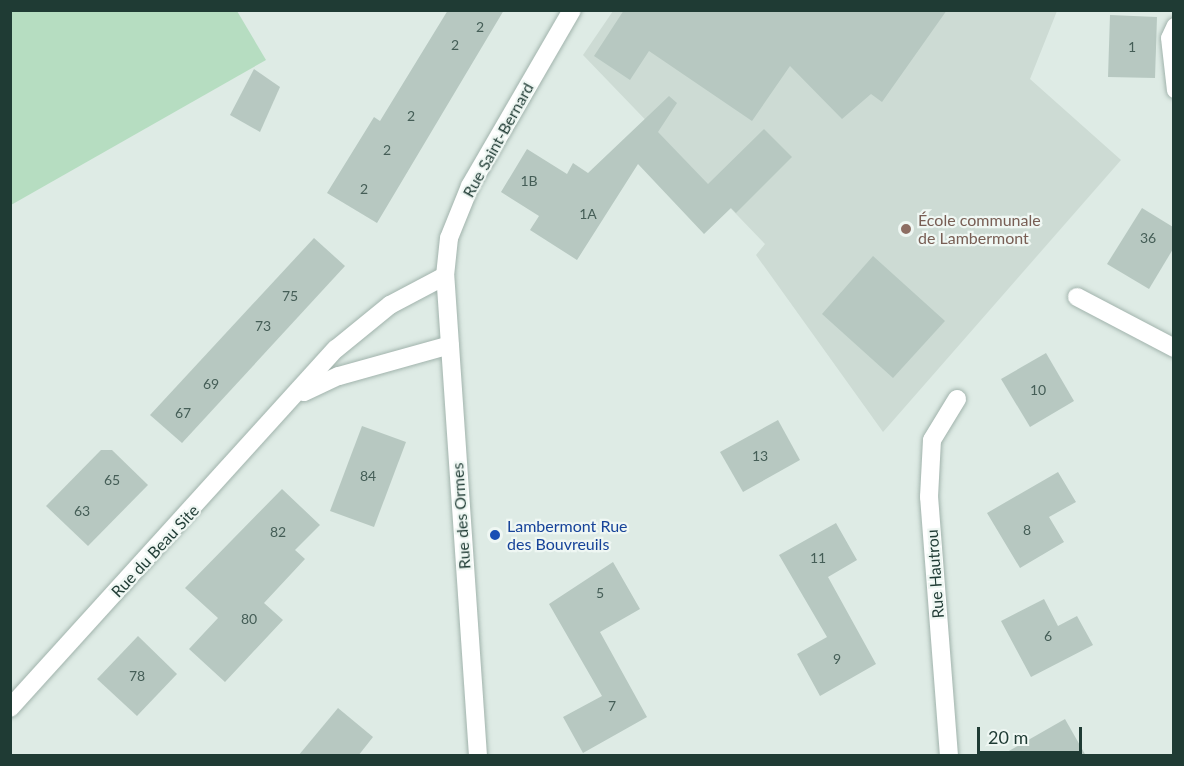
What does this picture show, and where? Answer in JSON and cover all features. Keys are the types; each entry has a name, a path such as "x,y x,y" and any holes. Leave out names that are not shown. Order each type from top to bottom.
{"street":[{"name":"Rue Saint-Bernard","path":"445,276 449,238 470,186 572,10"},
{"name":"Rue des Ormes","path":"445,276 478,756"},
{"name":"Rue du Beau Site","path":"10,708 300,394 336,349 390,305 445,276"},
{"path":"1077,297 1173,348"},
{"name":"Rue du Beau Site","path":"300,394 339,376 450,345"},
{"name":"Rue Hautrou","path":"949,756 929,497 932,440 957,399"}],"lane":[{"path":"1173,25 1168,38 1173,92"}],"shaded area":[{"name":"École communale de Lambermont","path":"613,11 1057,11 1030,79 1121,160 883,432 756,255 765,244 583,55"}],"green space":[{"path":"11,10 237,11 266,60 11,205"}],"building":[{"path":"448,10 504,10 377,223 327,193 374,117 380,121"},
{"path":"624,10 947,10 882,102 871,94 842,119 790,66 752,121 649,51 630,80 594,56"},
{"path":"1110,15 1157,17 1155,78 1108,77"},
{"path":"254,69 280,87 260,132 230,115"},
{"path":"669,96 677,103 658,132 708,184 764,129 792,157 736,213 731,208 704,234 638,164 577,260 530,230 539,216 501,192 527,149 567,174 573,163 588,173"},
{"path":"1142,208 1173,227 1173,249 1149,289 1107,264"},
{"path":"314,238 345,266 182,443 150,415"},
{"path":"873,256 945,321 893,378 822,314"},
{"path":"1046,353 1074,401 1030,427 1001,379"},
{"path":"778,420 800,460 743,492 720,452"},
{"path":"362,426 406,442 374,527 330,511"},
{"path":"101,450 112,450 148,485 88,546 46,506"},
{"path":"1058,472 1076,502 1049,517 1064,542 1020,568 987,513"},
{"path":"282,489 320,525 295,550 305,559 264,603 283,620 225,682 189,649 218,618 185,588"},
{"path":"836,523 857,560 828,577 876,664 820,696 797,654 827,637 779,555"},
{"path":"613,562 640,609 600,632 647,717 583,753 563,717 602,696 549,604"},
{"path":"1044,599 1058,626 1077,616 1093,645 1031,677 1001,621"},
{"path":"138,636 177,674 137,716 97,679"},
{"path":"338,708 373,737 358,756 298,756"},
{"path":"1065,719 1086,756 1000,756"}],"place":[{"name":"École communale de Lambermont","path":"906,229"},
{"name":"Lambermont Rue des Bouvreuils","path":"495,535"}]}
